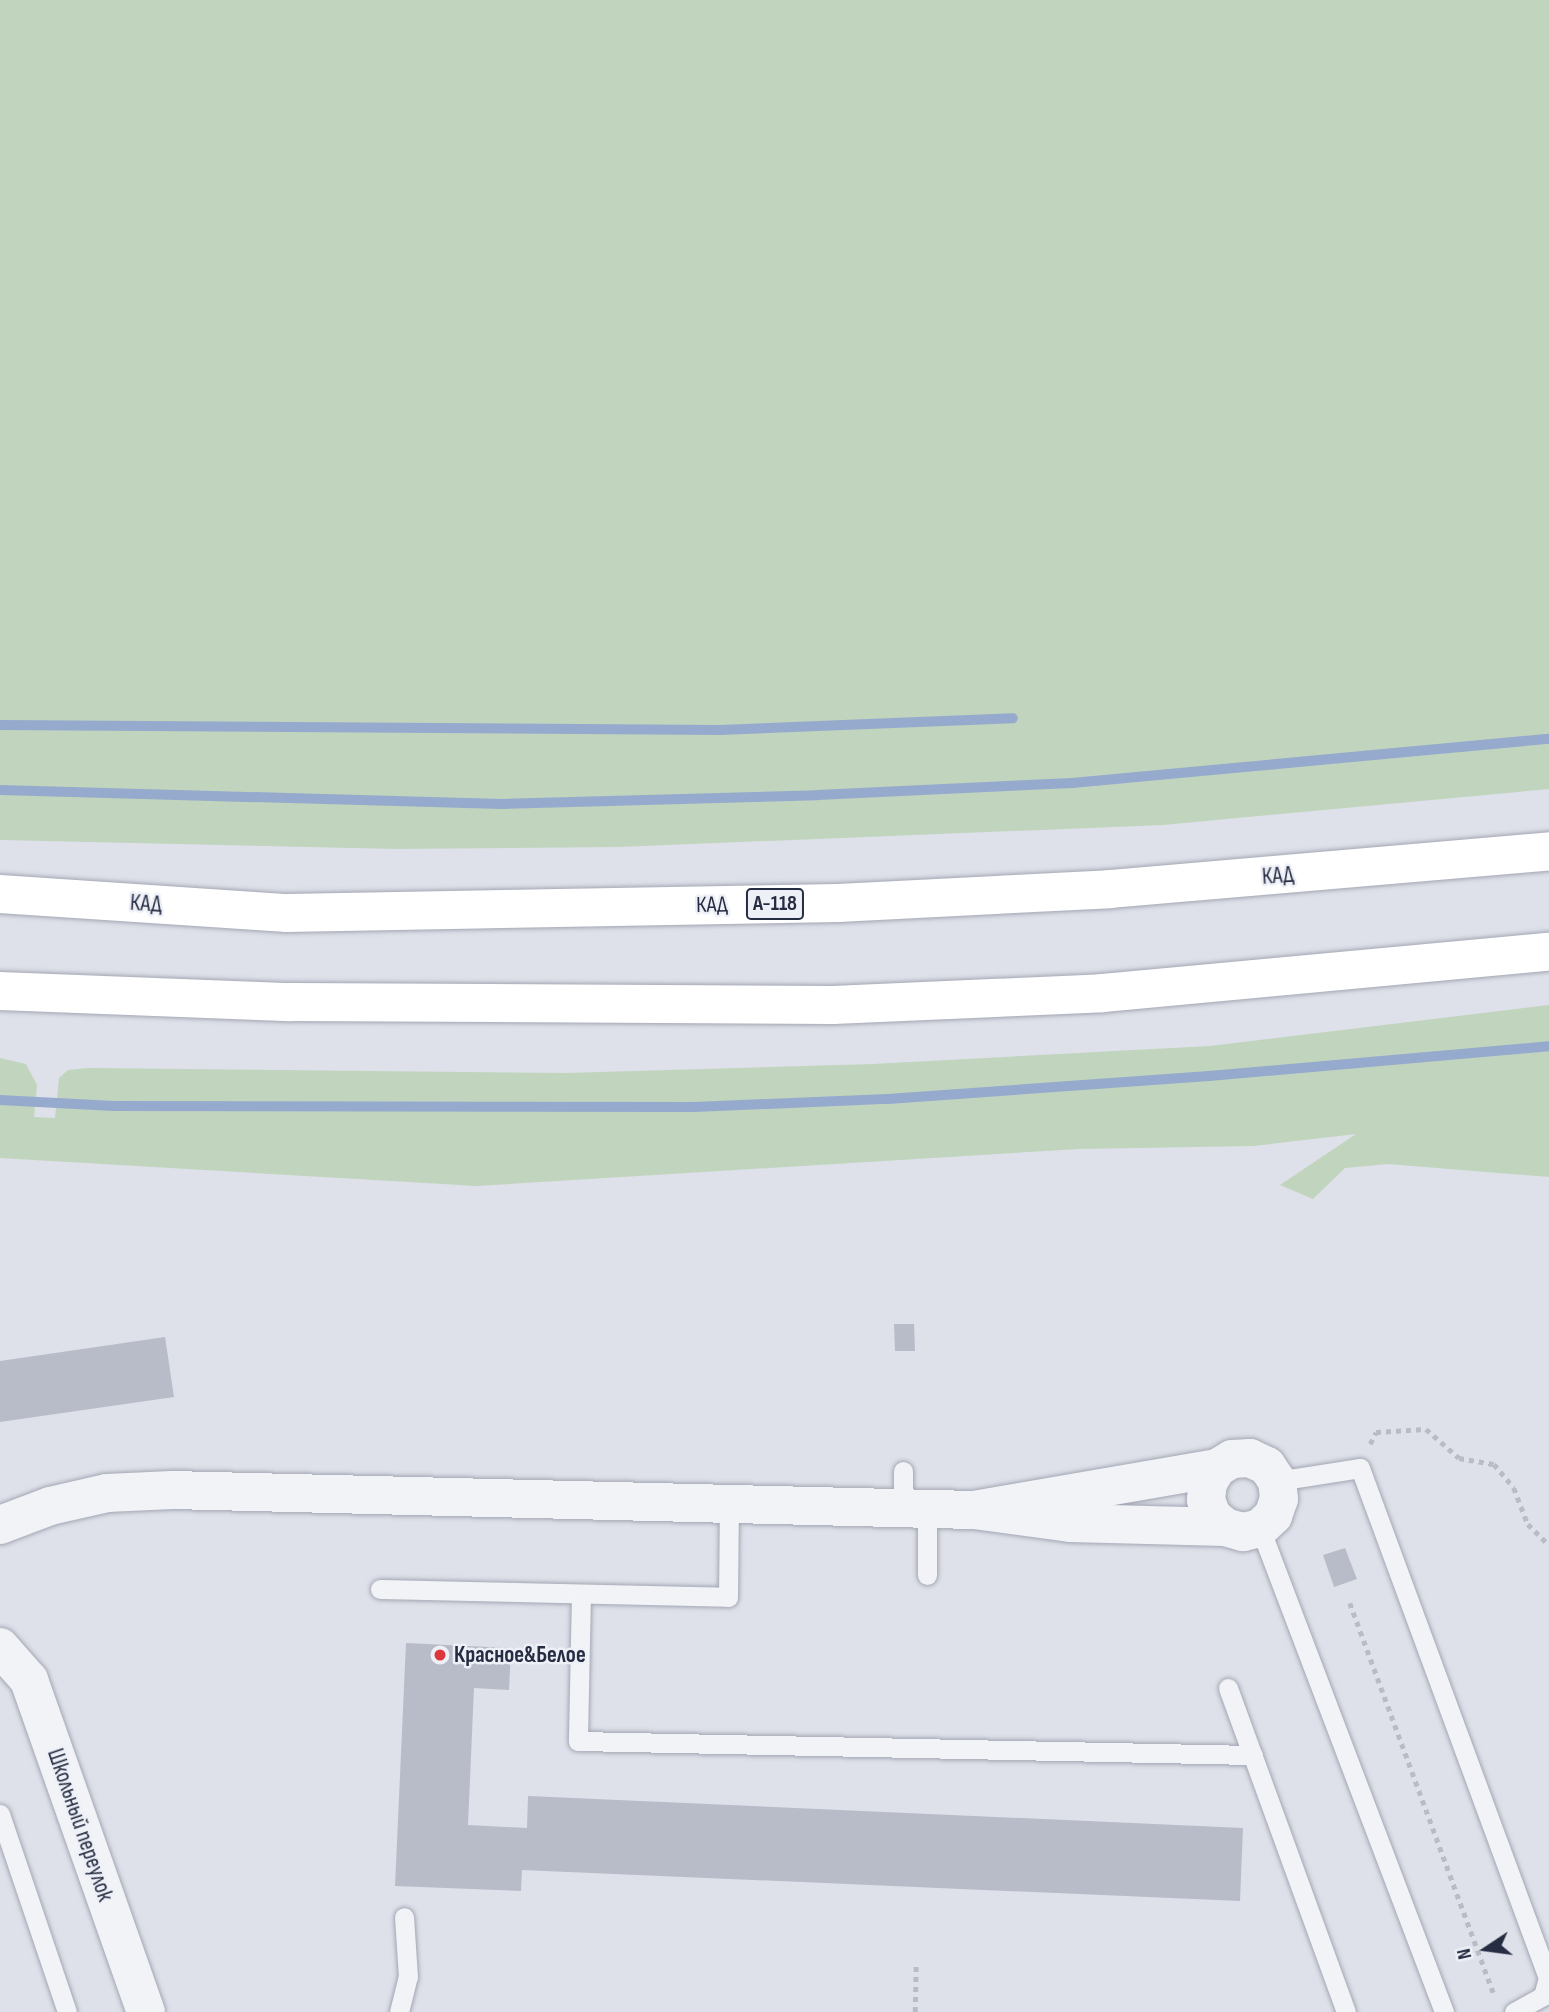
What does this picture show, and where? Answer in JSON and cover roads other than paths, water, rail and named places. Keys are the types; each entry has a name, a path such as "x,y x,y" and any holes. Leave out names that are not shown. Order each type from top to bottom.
{"highway":[{"name":"КАД","path":"0,894 288,913 838,902 1110,889 1549,851"},
{"path":"0,990 291,1002 833,1005 1103,993 1549,952"}],"street":[{"path":"0,1525 50,1506 107,1493 172,1490 729,1506 974,1510 1070,1523 1242,1527 1273,1516 1279,1499 1277,1481 1266,1466 1251,1458 1232,1459 1217,1468 974,1510"},
{"path":"1217,1468 1208,1483 1206,1500 1212,1516 1242,1527"},
{"name":"Школьный переулок","path":"0,1647 29,1679 146,2012"}],"lane":[{"path":"1277,1481 1360,1468 1548,1978 1543,1996 1514,2012"},
{"path":"903,1471 915,1510 927,1575"},
{"path":"380,1589 728,1597 729,1506"},
{"path":"1242,1527 1444,2012"},
{"path":"581,1594 578,1741 1252,1755"},
{"path":"1228,1688 1346,2012"},
{"path":"0,1814 67,2012"},
{"path":"399,2012 408,1976 404,1917"}],"waterway":[{"path":"0,725 720,730 1013,718"},
{"path":"0,790 502,804 817,795 1072,783 1549,739"},
{"path":"0,1100 114,1106 694,1107 888,1099 1209,1076 1549,1046"}],"place":[{"name":"Красное&Белое","path":"440,1655"}]}
